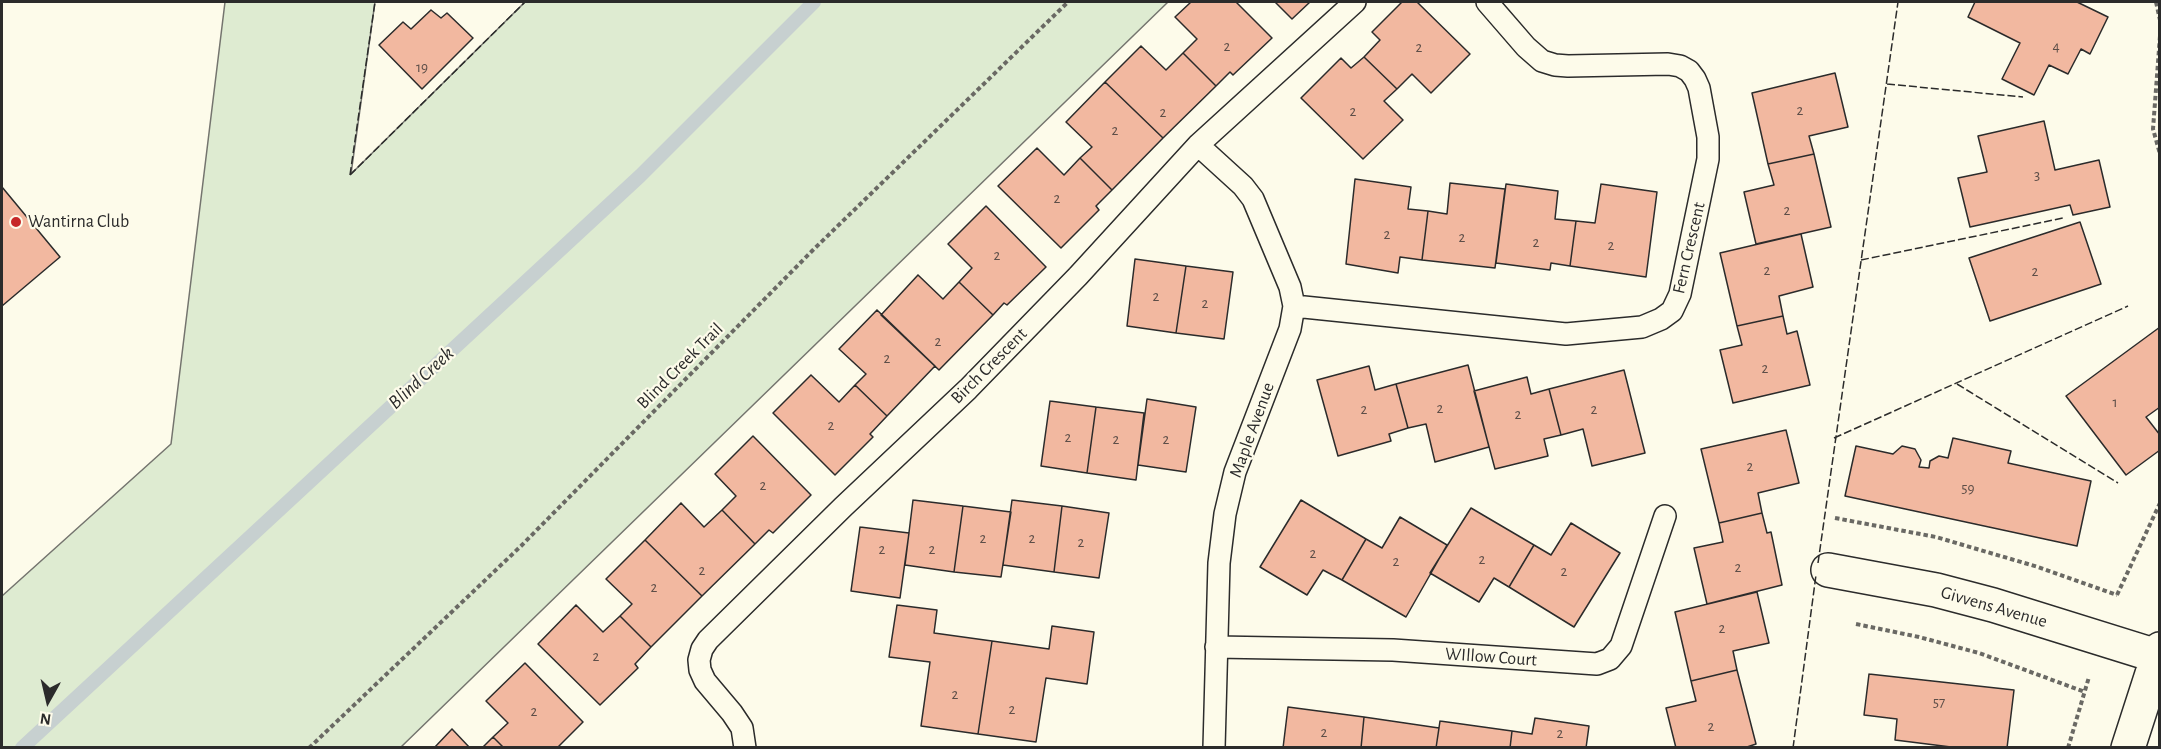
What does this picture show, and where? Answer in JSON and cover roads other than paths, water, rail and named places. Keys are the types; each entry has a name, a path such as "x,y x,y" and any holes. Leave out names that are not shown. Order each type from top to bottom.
{"street":[{"name":"Givvens Avenue","path":"1828,570 1947,593 2158,652"},
{"path":"2128,747 2158,652"}],"lane":[{"name":"Birch Crescent","path":"745,747 742,729 732,713 705,681 700,670 699,660 708,640 843,507 968,389 1078,276 1198,145 1355,2"},
{"name":"Fern Crescent","path":"1294,306 1566,334 1642,327 1661,319 1672,311 1680,294 1708,159 1708,137 1699,88 1695,79 1689,71 1680,66 1668,64 1568,66 1542,61 1533,54 1487,2"},
{"name":"Maple Avenue","path":"1198,145 1253,199 1290,287 1294,306 1290,329 1235,472 1225,514 1216,647 1214,747"},
{"name":"WIllow Court","path":"1216,647 1393,650 1597,664 1610,659 1621,646 1665,516"}],"waterway":[{"name":"Blind Creek","path":"22,748 640,176 814,2"}],"place":[{"name":"Wantirna Club","path":"16,222"}]}
